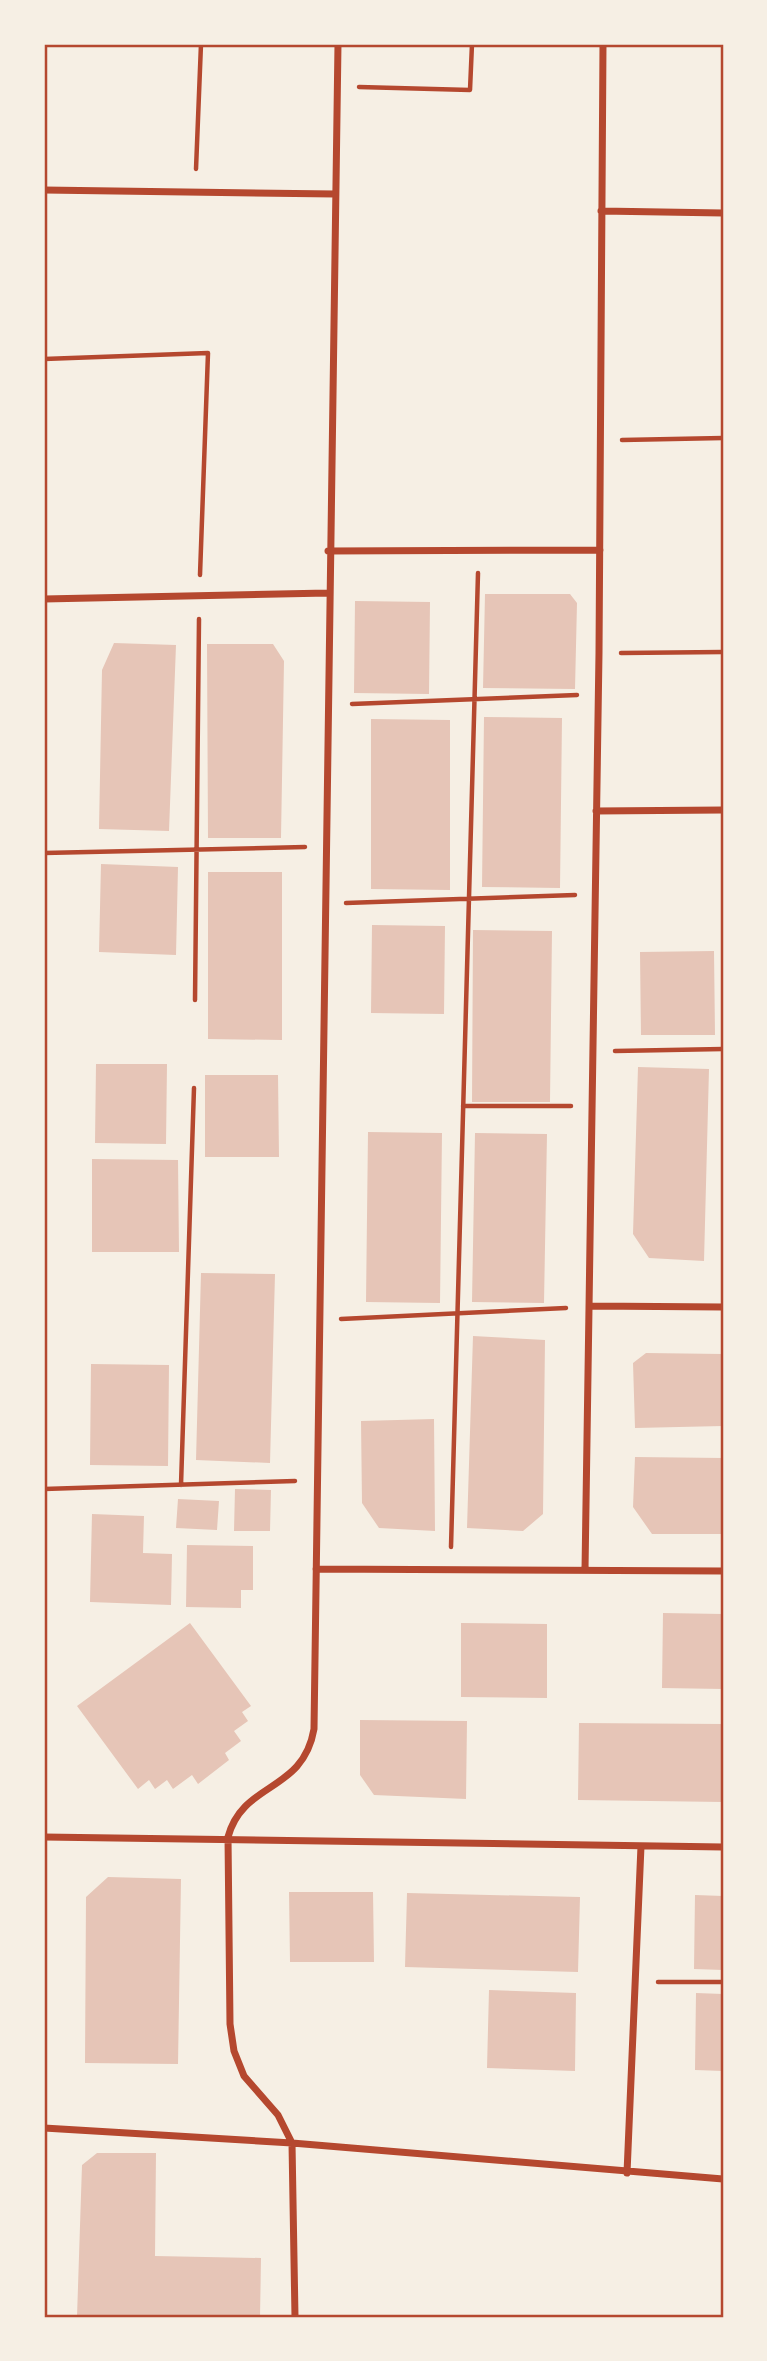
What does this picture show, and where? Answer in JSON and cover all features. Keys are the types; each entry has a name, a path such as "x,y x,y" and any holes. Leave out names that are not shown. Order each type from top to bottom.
{"street":[{"path":"295,2317 292,2143 278,2115 244,2076 234,2051 230,2025 228,1837 237,1813 296,1769 311,1744 316,1569 328,551 338,44"},
{"path":"585,1570 599,653 603,44"},
{"path":"44,190 335,194"},
{"path":"601,211 723,213"},
{"path":"328,551 600,550"},
{"path":"44,599 328,593"},
{"path":"596,811 723,810"},
{"path":"590,1306 723,1307"},
{"path":"316,1569 723,1571"},
{"path":"44,1837 228,1837 723,1847"},
{"path":"627,2173 641,1846"},
{"path":"44,2128 292,2143 723,2179"}],"path":[{"path":"195,192 201,44"},
{"path":"337,86 470,90 472,44"},
{"path":"600,440 723,438"},
{"path":"451,1569 478,550"},
{"path":"599,653 723,652"},
{"path":"326,705 598,694"},
{"path":"44,853 325,847"},
{"path":"324,904 595,894"},
{"path":"594,1052 723,1049"},
{"path":"181,1485 194,1088"},
{"path":"463,1107 593,1107"},
{"path":"319,1320 590,1306"},
{"path":"44,1489 317,1481"},
{"path":"636,1982 723,1982"}],"building":[{"path":"485,594 570,594 577,603 575,689 483,688"},
{"path":"355,601 430,602 429,694 354,693"},
{"path":"114,643 176,645 169,831 99,829 102,670"},
{"path":"207,644 273,644 284,661 281,838 208,838"},
{"path":"484,717 562,718 560,888 482,887"},
{"path":"371,719 450,720 450,890 371,889"},
{"path":"101,864 178,867 176,955 99,952"},
{"path":"208,872 282,872 282,1040 208,1039"},
{"path":"372,925 445,926 444,1014 371,1013"},
{"path":"473,930 552,931 550,1102 472,1102"},
{"path":"714,951 715,1035 641,1035 640,952"},
{"path":"96,1064 167,1064 166,1144 95,1143"},
{"path":"638,1067 709,1069 704,1261 649,1258 633,1234"},
{"path":"205,1075 278,1075 279,1157 205,1157"},
{"path":"368,1132 442,1133 440,1303 366,1302"},
{"path":"475,1133 547,1134 544,1303 472,1302"},
{"path":"92,1159 178,1160 179,1252 92,1252"},
{"path":"201,1273 275,1274 270,1463 196,1460"},
{"path":"473,1336 545,1340 543,1514 523,1531 467,1528"},
{"path":"646,1353 723,1354 723,1426 635,1428 633,1363"},
{"path":"91,1364 169,1365 168,1466 90,1465"},
{"path":"434,1419 435,1531 379,1528 362,1503 361,1421"},
{"path":"635,1457 723,1458 723,1534 652,1534 633,1507"},
{"path":"235,1489 271,1490 270,1531 234,1531"},
{"path":"178,1499 219,1501 217,1530 176,1528"},
{"path":"92,1514 144,1516 143,1553 172,1554 171,1605 90,1602"},
{"path":"187,1545 253,1546 253,1590 241,1590 241,1608 186,1607"},
{"path":"663,1613 723,1614 723,1689 662,1688"},
{"path":"190,1623 251,1706 242,1712 248,1721 234,1731 241,1741 225,1753 229,1760 198,1784 192,1775 173,1789 167,1780 155,1789 149,1780 138,1789 77,1706"},
{"path":"461,1623 547,1624 547,1698 461,1697"},
{"path":"360,1720 467,1721 466,1799 374,1795 360,1775"},
{"path":"579,1723 723,1724 723,1802 578,1800"},
{"path":"108,1877 181,1879 178,2064 85,2063 86,1897"},
{"path":"289,1892 373,1892 374,1962 290,1962"},
{"path":"407,1893 580,1897 578,1972 405,1967"},
{"path":"695,1895 723,1896 723,1970 694,1969"},
{"path":"489,1990 576,1993 575,2071 487,2068"},
{"path":"696,1993 723,1994 723,2071 695,2070"},
{"path":"97,2153 156,2153 155,2256 261,2258 260,2317 77,2317 82,2165"}]}
